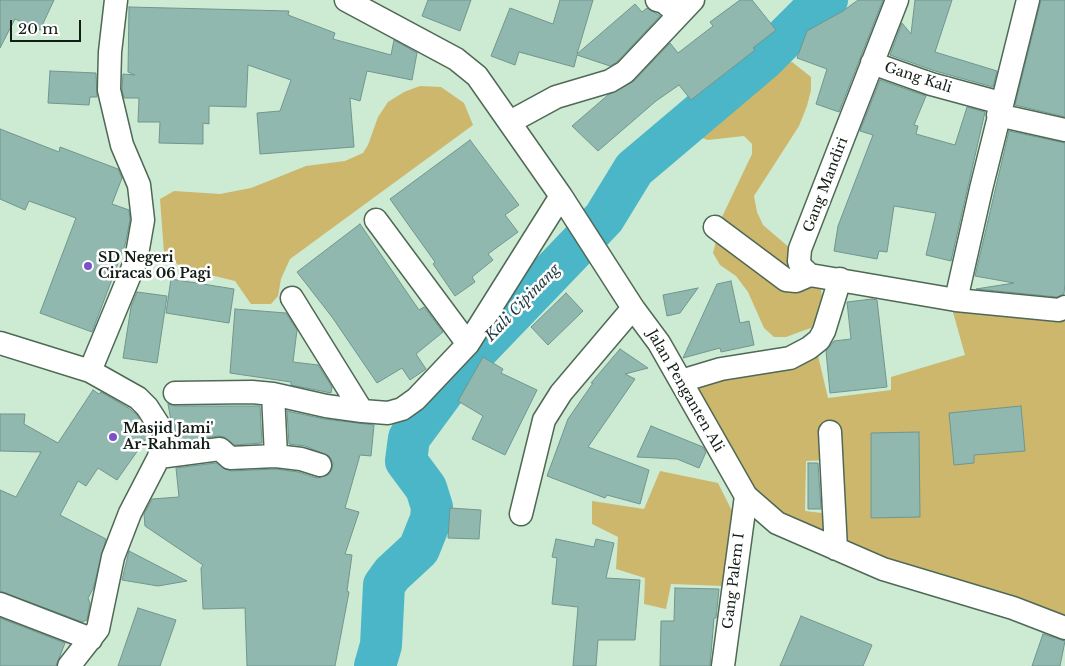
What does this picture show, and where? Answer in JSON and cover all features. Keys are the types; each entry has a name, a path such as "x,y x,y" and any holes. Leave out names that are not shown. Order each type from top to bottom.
{"street":[{"path":"90,371 136,260 143,220 139,185 122,145 109,90 110,52 116,0"},
{"path":"657,0 686,7"},
{"name":"Gang Kali","path":"897,0 888,28 872,63 1065,130"},
{"path":"956,300 1000,109 1028,0"},
{"name":"Jalan Penganten Ali","path":"356,2 456,59 477,76 561,196 572,216 633,308 660,343 746,496 777,523 836,550 883,569 1013,608 1065,628"},
{"path":"510,122 556,97 610,81 625,72 686,7"},
{"name":"Gang Mandiri","path":"810,275 801,267 799,261 800,249 810,228 872,63"},
{"path":"175,393 209,391 273,394 326,406 362,411 388,413 402,409 416,399 468,344 561,196"},
{"path":"376,220 468,344"},
{"path":"715,227 786,280 796,281 810,275 956,300 1059,310 1065,307"},
{"path":"680,381 721,369 790,358 809,348 819,340 824,331 840,279"},
{"path":"292,298 362,411"},
{"path":"521,514 544,420 561,393 633,308"},
{"path":"0,343 90,371 138,398 147,407 158,424 162,439 159,457 130,514 113,557 102,618 91,640 69,666"},
{"path":"273,394 276,456"},
{"path":"830,432 836,550"},
{"path":"159,457 220,449 230,458 276,456 301,459 320,466"},
{"name":"Gang Palem I","path":"723,666 746,496"},
{"path":"0,604 91,640"}],"shaded area":[{"path":"792,62 811,77 811,90 807,106 799,126 754,196 757,212 763,225 798,255 812,259 818,269 823,303 816,326 786,337 774,337 764,328 748,292 736,276 720,265 713,253 722,217 752,154 752,144 744,136 708,140 699,137 696,127 778,63"},
{"path":"420,86 441,87 464,103 473,125 290,259 281,279 278,296 271,304 251,304 235,281 182,268 164,253 160,199 174,191 220,194 251,188 306,166 345,161 363,153 368,145 378,117 388,102 404,92"},
{"path":"951,305 1065,317 1065,622 839,548 827,460 806,461 805,511 830,514 833,545 752,510 685,379 815,343 828,398 891,390 891,377 965,355"},
{"path":"660,471 718,483 734,515 724,586 671,584 666,609 644,604 645,578 616,569 618,537 592,524 592,501 644,509"}],"building":[{"path":"0,0 54,0 40,30 15,19 0,48"},
{"path":"428,0 471,0 460,31 422,16"},
{"path":"560,0 593,0 577,54 635,4 642,12 647,8 660,16 617,62 610,66 577,55 574,67 519,52 515,65 491,56 510,8 553,24"},
{"path":"740,0 752,0 776,30 753,48 755,50 691,100 679,85 656,101 598,151 572,126 608,95 634,81 670,43 678,53 713,26 710,22"},
{"path":"858,0 883,0 839,112 816,104 827,69 797,58 807,31 843,11"},
{"path":"915,0 952,0 935,52 997,71 993,87 935,71 890,55 902,23 911,34"},
{"path":"1041,0 1065,0 1065,117 1015,105"},
{"path":"129,7 289,11 288,15 335,33 333,39 391,55 394,40 417,53 412,80 367,71 360,101 350,98 354,147 260,154 257,113 280,111 291,80 248,65 246,107 209,106 209,124 203,123 203,144 159,143 160,122 138,122 139,98 124,98 122,89 123,74 135,75 128,72"},
{"path":"50,71 96,73 97,97 90,97 89,105 48,103"},
{"path":"880,80 926,96 914,125 918,126 916,134 955,145 967,107 985,112 951,261 926,255 936,213 894,206 887,252 879,251 877,259 834,251 838,226 873,135 860,131"},
{"name":"SD Negeri Ciracas 06 Pagi","path":"0,129 59,152 60,147 118,169 122,178 112,204 129,210 130,220 125,245 92,332 40,313 76,218 29,201 25,210 0,199"},
{"path":"1009,131 1065,143 1065,283 1064,294 1057,297 976,289 1014,283 975,276"},
{"path":"470,140 519,205 505,215 518,232 488,254 493,260 472,277 475,282 455,296 433,264 435,262 390,199"},
{"path":"360,224 419,310 424,307 443,332 416,354 426,369 410,380 402,368 377,383 332,317 297,272"},
{"path":"171,279 234,289 229,323 166,313"},
{"path":"731,281 740,323 749,321 754,345 721,352 720,348 683,358 717,284"},
{"path":"698,288 680,313 667,316 663,295"},
{"path":"137,292 167,296 157,363 123,358 131,307"},
{"path":"566,293 583,311 548,345 531,327"},
{"path":"877,300 887,387 830,393 826,351 834,341 851,339 847,302"},
{"path":"235,309 286,313 297,330 293,362 318,365 332,387 331,393 291,385 291,382 230,373"},
{"path":"620,349 648,368 625,374 635,379 588,447 649,470 640,504 607,495 605,498 547,476 568,419 593,383 591,383"},
{"path":"483,357 503,369 501,373 537,390 505,455 472,439 483,416 458,401"},
{"path":"93,390 99,394 101,392 130,409 137,415 148,436 117,480 98,468 86,486 78,481 60,515 106,539 93,589 88,598 90,603 87,620 82,622 0,591 0,490 16,497 41,452 0,451 0,414 25,414 24,424 58,443"},
{"path":"168,404 175,406 260,406 262,443 235,445 224,437 219,436 175,442"},
{"path":"1021,406 1025,451 974,455 974,463 954,465 949,413"},
{"path":"287,411 324,419 374,425 371,456 360,455 345,508 359,512 345,554 352,555 347,591 349,592 335,666 247,666 245,608 203,609 201,568 203,565 145,526 144,514 152,499 179,497 176,468 216,463 231,471 276,469 298,472 317,478 328,475 333,463 329,456 305,446 289,444"},
{"path":"651,426 703,447 706,452 699,468 677,459 637,457"},
{"path":"919,432 920,517 871,518 871,433"},
{"path":"808,463 818,463 821,509 808,509"},
{"path":"450,508 481,510 479,539 448,538"},
{"path":"556,539 594,547 596,539 614,543 606,578 640,580 635,640 598,640 596,666 573,666 578,607 552,604 557,558 552,557"},
{"path":"129,551 187,581 158,586 122,580"},
{"path":"675,588 719,589 716,618 714,618 710,666 660,666 661,621 674,621"},
{"path":"138,608 176,620 160,666 118,666"},
{"path":"801,616 872,645 863,666 780,666"},
{"path":"0,618 65,643 56,666 0,666"},
{"path":"1043,634 1065,641 1060,666 1032,666"}],"waterway":[{"name":"Kali Cipinang","path":"375,666 381,645 384,585 392,574 419,549 431,519 432,507 426,488 406,461 409,438 462,366 604,218 634,169 764,59 813,10 827,0"}],"place":[{"name":"SD Negeri Ciracas 06 Pagi","path":"88,266"},
{"name":"Masjid Jami' Ar-Rahmah","path":"113,437"}]}
